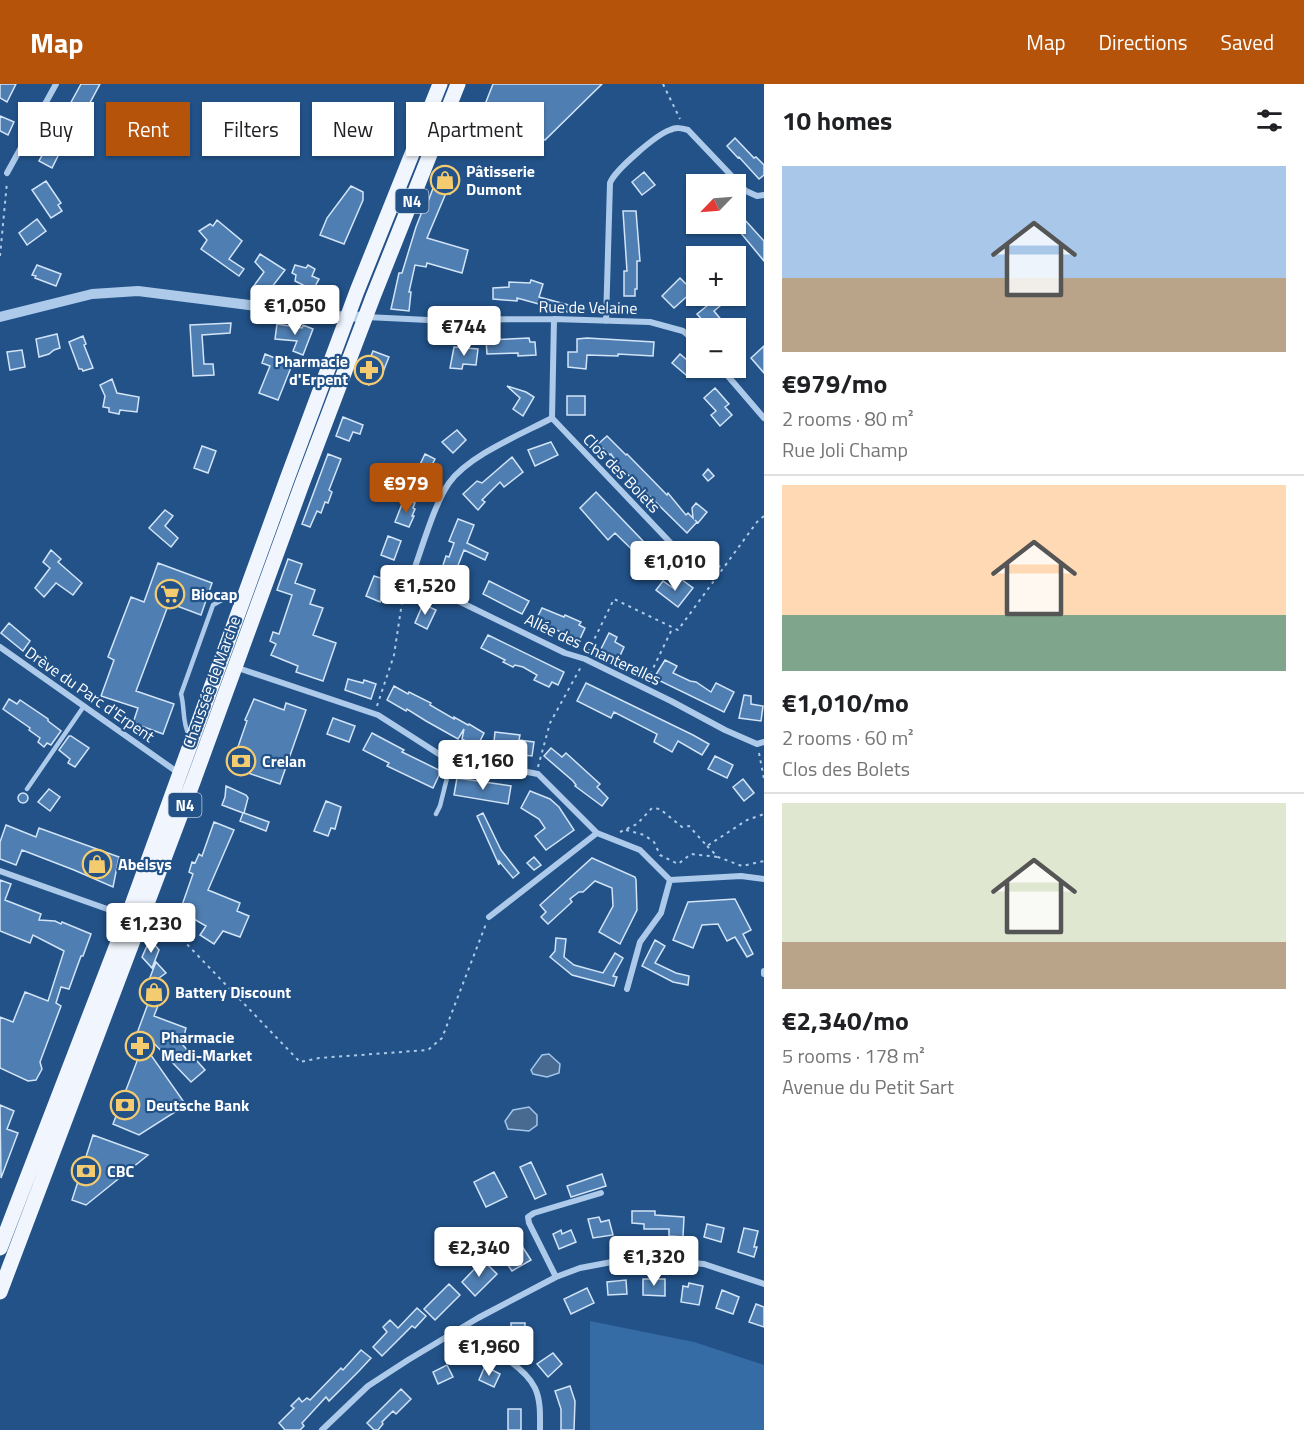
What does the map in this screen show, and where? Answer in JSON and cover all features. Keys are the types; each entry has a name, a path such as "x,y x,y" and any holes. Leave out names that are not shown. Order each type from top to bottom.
{"main road":[{"name":"Chaussée de Marche","path":"0,1292 134,919 192,739 348,317 440,84"},
{"name":"Chaussée de Marche","path":"0,1248 134,919 148,903 302,484 458,84"}],"street":[{"path":"7,173 57,84"},
{"path":"606,321 608,191 613,177 668,130 679,128 688,130 746,190 757,196 764,195"},
{"path":"0,317 92,294 138,291 348,317 366,317"},
{"name":"Rue de Velaine","path":"366,317 428,320 650,321 686,334"},
{"path":"411,578 440,498 450,482 468,465 497,446 552,418 554,319"},
{"path":"729,378 764,418"},
{"name":"Clos des Bolets","path":"552,418 685,558 703,565"},
{"name":"Allée des Chanterelles","path":"411,578 565,653 585,659 644,687 710,720 724,730 761,743"},
{"name":"Drève du Parc d'Erpent","path":"0,647 194,782"},
{"path":"221,662 374,714 442,756 538,774 597,832 640,850 670,880 741,876 764,879"},
{"path":"489,917 597,832"},
{"path":"0,871 134,919"},
{"path":"627,989 640,942 662,913 670,880"},
{"path":"556,1277 528,1217 534,1213 601,1194"},
{"path":"322,1430 368,1386 456,1330 556,1277 589,1266 633,1258 704,1264 764,1284"},
{"path":"456,1330 525,1373 534,1387 539,1403 540,1430"}],"lane":[{"path":"192,739 185,728 184,704 181,694 213,605 229,596 244,597"},
{"path":"27,789 84,706"},
{"path":"436,814 452,758"}],"path":[{"path":"663,84 677,115 688,130"},
{"path":"0,256 7,173"},
{"path":"538,774 538,764 550,723 614,599 678,630 757,522 764,516"},
{"path":"703,565 725,567"},
{"path":"374,714 393,655 404,589 411,578"},
{"path":"644,687 673,627"},
{"path":"761,743 764,779"},
{"path":"605,836 637,824 652,808 660,809 682,827 688,826 718,857"},
{"path":"707,846 747,820 764,814"},
{"path":"625,830 644,835 654,842 660,855 678,864 691,854 718,857 742,866 764,861"},
{"path":"148,903 300,1062 319,1058 428,1050 442,1038 489,917"}],"shaded area":[{"path":"549,1054 560,1064 559,1073 547,1077 533,1074 531,1070 542,1055"},
{"path":"529,1107 537,1115 537,1125 529,1131 508,1129 505,1121 513,1110"},
{"path":"590,1321 694,1342 764,1365 764,1430 590,1430"}],"building":[{"path":"0,84 16,84 7,102 0,98"},
{"path":"81,84 100,84 90,102 71,102"},
{"path":"493,84 602,84 545,140 544,102 486,102"},
{"path":"0,116 14,122 8,135 0,131"},
{"path":"735,138 764,165 764,175 759,179 727,146"},
{"path":"42,156 58,156 52,168 39,161"},
{"path":"439,172 456,177 450,194 446,193 427,238 468,250 462,273 427,263 426,267 415,265 409,292 411,292 409,311 391,309 399,273 402,273 416,227"},
{"path":"644,172 655,185 642,195 632,182"},
{"path":"46,181 61,203 58,205 62,211 51,218 32,190"},
{"path":"351,186 363,192 363,200 344,244 320,235 327,218"},
{"path":"623,211 636,211 640,261 637,261 635,296 624,296 624,271 627,271"},
{"path":"37,219 46,231 27,245 19,233"},
{"path":"217,220 242,241 229,259 244,269 239,276 201,249 207,240 199,231 210,224 213,226"},
{"path":"746,221 764,241 764,261 742,234 746,234"},
{"path":"260,254 285,270 265,296 253,287 264,272 255,262"},
{"path":"37,265 61,274 56,286 32,275"},
{"path":"295,265 306,268 308,265 315,269 312,276 319,279 313,290 295,281 296,275 292,273"},
{"path":"680,278 686,284 686,297 674,308 662,296"},
{"path":"531,280 543,284 539,297 569,305 568,312 517,298 517,301 493,299 493,288 509,287 509,282 530,283"},
{"path":"707,306 720,306 714,311 720,318 700,318 697,314"},
{"path":"231,323 230,333 202,335 204,364 213,364 214,375 193,376 190,325"},
{"path":"277,324 302,328 303,325 313,329 303,355 293,351 297,341 275,339"},
{"path":"57,334 60,348 39,357 36,339"},
{"path":"83,336 93,368 83,371 79,369 69,342"},
{"path":"529,338 530,342 535,342 536,355 487,354 486,340"},
{"path":"577,339 654,342 653,356 587,355 586,369 568,367 568,352 577,352"},
{"path":"764,346 764,373 751,358"},
{"path":"454,347 478,349 476,365 463,364 462,369 450,368"},
{"path":"22,350 25,367 10,370 7,352"},
{"path":"373,351 389,357 381,377 374,374 369,385 361,381"},
{"path":"265,354 292,365 278,400 259,393 270,366 262,363"},
{"path":"680,354 686,359 686,375 672,363"},
{"path":"112,379 117,393 139,397 137,412 120,410 119,414 109,412 109,408 103,407 105,396 100,385"},
{"path":"507,386 534,397 523,416 513,409 520,398"},
{"path":"715,388 729,404 725,407 732,415 720,426 711,415 716,411 704,398"},
{"path":"567,396 585,396 585,415 567,415"},
{"path":"343,417 363,425 360,434 353,432 349,441 336,436"},
{"path":"457,430 466,440 453,453 442,442"},
{"path":"607,436 667,495 668,493 686,515 688,513 693,518 692,508 696,503 707,512 698,523 687,533 618,465 611,454 598,444"},
{"path":"551,442 558,455 535,466 528,450"},
{"path":"202,446 216,451 208,473 194,468"},
{"path":"328,454 341,459 329,490 332,492 328,503 325,502 321,513 317,511 310,527 302,524"},
{"path":"425,454 435,459 429,471 433,474 427,483 414,477"},
{"path":"512,457 523,472 504,487 500,482 482,500 485,502 478,510 463,494 477,481 482,483"},
{"path":"708,469 714,476 708,481 703,475"},
{"path":"375,471 394,477 391,486 372,479"},
{"path":"596,492 667,566 658,575 615,533 608,540 580,508"},
{"path":"407,500 415,503 412,516 414,516 409,527 395,522 402,504 405,505"},
{"path":"165,510 173,516 165,526 178,538 171,547 149,528"},
{"path":"458,519 474,525 467,543 488,553 485,560 464,550 455,573 442,568 454,543 449,541"},
{"path":"388,536 401,541 394,560 381,555"},
{"path":"51,550 61,559 58,562 82,583 73,595 56,583 44,597 35,588 50,568 43,562"},
{"path":"288,559 302,564 295,583 315,590 310,604 323,608 313,635 336,643 323,681 296,672 298,666 271,655 276,644 270,641 273,632 279,634 292,595 277,590"},
{"path":"158,563 212,583 201,615 169,603 136,691 174,704 163,734 133,723 138,708 101,696 114,660 108,657 131,597 144,602"},
{"path":"374,576 387,580 380,602 366,596"},
{"path":"681,579 693,588 678,607 656,590 663,581 673,588"},
{"path":"489,581 529,601 522,614 483,594"},
{"path":"423,604 436,610 427,629 415,623"},
{"path":"542,608 581,622 579,625 585,628 579,641 536,620"},
{"path":"9,623 30,641 23,651 1,633"},
{"path":"609,633 617,637 615,642 624,647 618,660 600,651"},
{"path":"488,635 564,672 558,685 552,682 549,687 534,680 537,675 523,667 515,665 513,667 503,662 505,660 481,648"},
{"path":"665,660 677,666 673,673 696,682 711,692 716,683 734,692 724,712 656,679 655,676"},
{"path":"348,679 363,683 364,680 376,684 371,699 345,690"},
{"path":"586,683 709,744 702,755 678,741 672,752 654,742 657,734 614,712 611,718 577,701"},
{"path":"394,686 431,703 430,705 454,719 454,717 484,733 477,747 462,739 464,729 458,739 387,700"},
{"path":"744,695 751,696 751,704 763,706 761,721 739,718"},
{"path":"9,699 17,704 20,700 61,731 51,745 47,743 44,747 38,742 40,738 29,730 30,728 3,709"},
{"path":"254,699 284,710 286,703 306,710 280,784 231,767"},
{"path":"333,718 355,726 349,742 327,734"},
{"path":"495,732 520,735 519,740 534,742 532,756 506,753 506,755 493,751"},
{"path":"372,733 404,750 402,752 441,771 433,788 387,766 389,763 363,750"},
{"path":"69,736 89,748 75,767 68,763 70,759 59,750"},
{"path":"551,748 562,757 566,753 600,784 597,787 608,798 602,806 575,786 573,781 544,756"},
{"path":"715,756 733,765 727,778 708,769"},
{"path":"457,778 511,786 508,804 454,795"},
{"path":"743,779 754,793 744,801 733,787"},
{"path":"226,786 246,795 248,798 244,813 269,822 266,831 240,821 243,813 222,805"},
{"path":"49,789 60,797 50,811 38,802"},
{"path":"530,791 550,799 559,807 574,830 546,850 535,836 545,828 539,819 521,808"},
{"path":"23,793 27,794 27,802 23,803 19,802 18,798 19,794"},
{"path":"326,801 341,807 335,829 331,828 328,836 314,831"},
{"path":"483,813 501,850 519,873 513,878 499,861 499,865 477,816"},
{"path":"214,822 234,830 208,890 240,903 237,911 249,916 240,937 223,931 214,944 200,935 206,926 180,911 193,874 189,872 192,862 195,863 199,854 202,856"},
{"path":"6,825 36,837 39,828 119,857 113,887 22,850 16,865 0,859 0,842"},
{"path":"534,857 541,865 534,870 527,863"},
{"path":"592,858 635,877 636,880 637,910 620,944 599,932 613,906 612,888 595,881 583,892 579,892 570,899 572,902 548,924 541,917 546,912 540,905"},
{"path":"0,880 11,884 5,900 41,914 39,920 55,921 61,924 62,922 91,934 69,989 61,987 56,1003 61,1006 40,1062 42,1069 36,1080 28,1081 0,1068 0,1017 13,1022 25,992 48,1001 64,951 33,935 30,943 0,931"},
{"path":"735,899 751,930 743,934 753,954 747,957 735,937 727,941 718,924 702,925 693,948 673,940 688,902"},
{"path":"556,938 566,939 564,957 574,965 603,973 615,953 623,958 613,976 617,977 614,986 572,975 550,957 555,951"},
{"path":"150,939 159,950 152,968 142,957"},
{"path":"655,940 665,946 655,963 676,973 689,976 688,985 673,982 642,966"},
{"path":"156,962 166,973 155,981 166,985 154,1016 186,1028 182,1044 205,1070 191,1082 147,1036 141,1041 186,1105 139,1135 113,1124 139,1056 130,1052 149,1001 142,998"},
{"path":"0,1105 14,1111 7,1129 18,1133 1,1178"},
{"path":"93,1135 148,1155 86,1205 72,1200"},
{"path":"531,1162 546,1194 535,1199 520,1167"},
{"path":"494,1172 507,1197 486,1207 474,1182"},
{"path":"602,1174 606,1186 571,1197 567,1186"},
{"path":"632,1211 655,1211 655,1215 684,1217 683,1237 669,1236 669,1229 644,1229 644,1224 632,1223"},
{"path":"599,1217 601,1222 609,1220 613,1235 593,1238 588,1219"},
{"path":"707,1224 724,1228 721,1242 704,1237"},
{"path":"744,1228 758,1231 754,1257 738,1252"},
{"path":"561,1230 562,1234 571,1230 576,1242 559,1249 553,1234"},
{"path":"520,1243 531,1260 512,1271 501,1255"},
{"path":"483,1260 497,1274 475,1296 462,1282"},
{"path":"643,1279 665,1279 665,1296 643,1295"},
{"path":"626,1280 627,1294 608,1295 607,1282"},
{"path":"689,1283 703,1286 699,1305 681,1302 683,1286 688,1287"},
{"path":"449,1284 460,1295 435,1320 424,1309"},
{"path":"587,1288 594,1303 571,1314 564,1299"},
{"path":"722,1290 739,1297 733,1314 716,1308"},
{"path":"756,1304 764,1307 764,1327 749,1322"},
{"path":"417,1308 426,1316 415,1328 412,1326 382,1356 373,1347 387,1332 383,1327 390,1320 398,1328"},
{"path":"511,1323 525,1323 525,1339 511,1339"},
{"path":"361,1350 371,1358 359,1371 329,1401 326,1397 302,1423 304,1426 300,1430 285,1430 279,1423 294,1408 291,1406 299,1398 302,1402 307,1398 310,1400"},
{"path":"553,1353 562,1364 548,1377 537,1364"},
{"path":"447,1365 453,1377 438,1384 433,1372"},
{"path":"485,1366 500,1374 494,1387 479,1380"},
{"path":"570,1386 575,1401 574,1430 561,1430 561,1409 555,1391"},
{"path":"401,1389 411,1399 396,1414 393,1411 382,1422 378,1430 374,1430 367,1423"},
{"path":"508,1409 521,1409 521,1430 508,1430"}],"place":[{"name":"Pâtisserie Dumont","path":"445,180"},
{"name":"Pharmacie d'Erpent","path":"369,370"},
{"name":"Biocap","path":"170,594"},
{"name":"Crelan","path":"241,761"},
{"name":"Abelsys","path":"97,864"},
{"name":"Battery Discount","path":"154,992"},
{"name":"Pharmacie Medi-Market","path":"140,1046"},
{"name":"Deutsche Bank","path":"125,1105"},
{"name":"CBC","path":"86,1171"}]}
